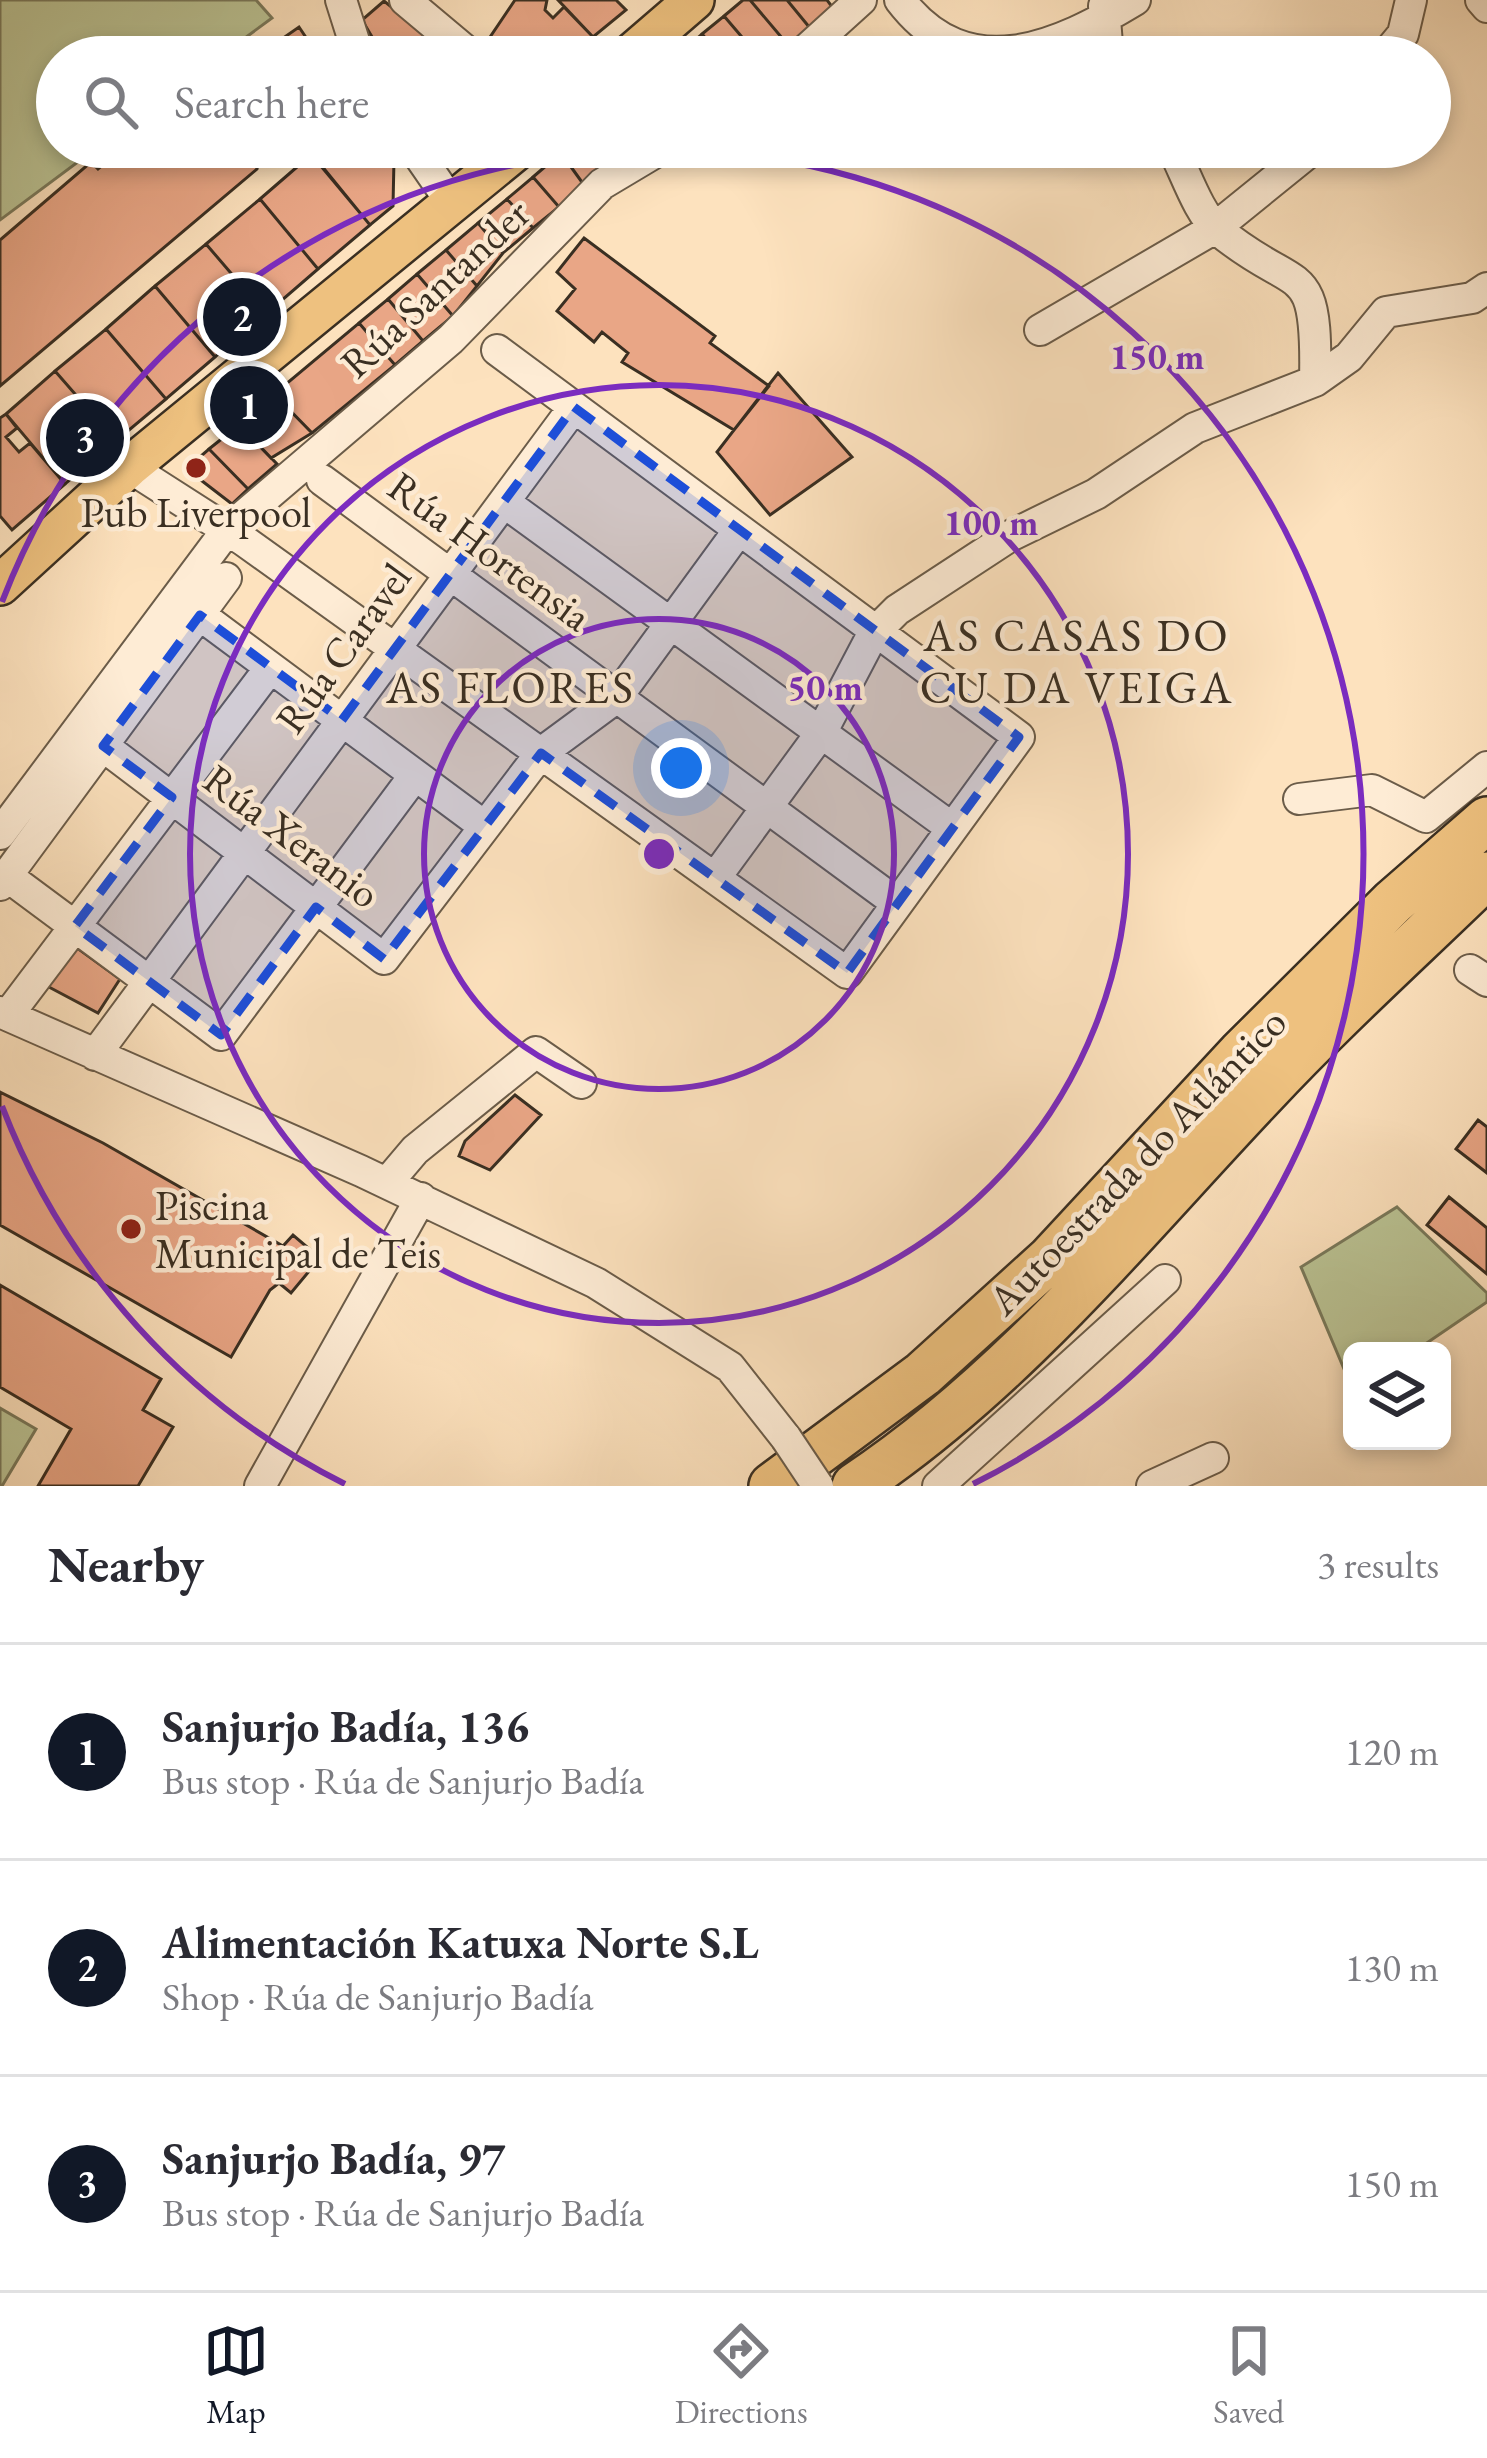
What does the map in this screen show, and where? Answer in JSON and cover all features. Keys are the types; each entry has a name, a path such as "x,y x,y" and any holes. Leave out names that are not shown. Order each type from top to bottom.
{"highway":[{"name":"Autoestrada do Atlántico","path":"772,1486 923,1374 1050,1259 1241,1053 1393,902 1487,820"},
{"name":"Autoestrada do Atlántico","path":"855,1486 953,1413 1082,1289 1268,1088 1487,875"}],"main road":[{"path":"652,36 694,0"},
{"path":"0,586 129,467 494,168"}],"street":[{"path":"341,0 352,36"},
{"path":"405,0 448,36"},
{"path":"821,36 861,0"},
{"path":"900,0 933,32 944,36"},
{"path":"1059,36 1104,9 1136,0"},
{"path":"1401,36 1411,0"},
{"path":"1481,0 1487,7"},
{"path":"428,168 451,202"},
{"name":"Rúa Santander","path":"0,834 227,530 451,339 602,184 629,168"},
{"path":"1183,168 1215,228 1307,289 1316,320 1316,381"},
{"path":"1040,330 1215,228 1289,168"},
{"path":"715,878 821,733 873,634 897,610 977,556 1096,494 1195,428 1316,381 1349,357 1386,312 1472,298 1487,287"},
{"path":"129,467 227,530 847,973 1018,737 873,634 497,350"},
{"name":"Rúa Caravel","path":"95,1054 574,407"},
{"name":"Rúa Hortensia","path":"322,480 897,903"},
{"path":"504,502 952,828"},
{"name":"Rúa Xeranio","path":"104,746 384,959 541,753 617,697 739,530"},
{"path":"226,578 3,880 75,926 221,1035 415,775"},
{"path":"200,616 484,826"},
{"path":"270,668 4,1014 562,1265 708,1351 746,1382 818,1486"},
{"path":"1299,799 1372,790 1426,817 1487,767"},
{"path":"387,1183 415,1150 536,1052 581,1083"},
{"path":"260,1486 370,1298 421,1198"},
{"path":"938,1486 1165,1280"},
{"path":"1152,1486 1213,1458"}],"highlighted area":[{"path":"574,407 1019,737 847,973 541,753 384,959 316,907 221,1035 75,926 172,797 103,746 200,615 342,720"}],"green space":[{"path":"0,0 256,0 272,18 248,36 36,36 36,168 70,168 0,220"},
{"path":"1397,1207 1487,1293 1487,1302 1428,1342 1343,1342 1343,1367 1301,1267"},
{"path":"0,1408 36,1429 2,1486 0,1486"}],"building":[{"path":"515,0 547,0 545,10 553,18 564,7 592,36 491,36"},
{"path":"558,0 616,0 626,10 592,36"},
{"path":"743,0 750,0 780,36 741,36 724,16"},
{"path":"750,0 787,0 810,28 800,36 780,36"},
{"path":"787,0 827,0 833,8 810,28"},
{"path":"384,1 428,36 372,36 362,20"},
{"path":"724,16 741,36 704,36"},
{"path":"84,168 257,168 0,386 0,240"},
{"path":"296,168 323,168 370,225 318,269 260,199"},
{"path":"322,168 394,168 393,206 370,225"},
{"path":"544,168 572,168 584,185 559,207 533,177"},
{"path":"572,168 601,168 599,169 584,185"},
{"path":"533,177 559,207 533,228 507,199"},
{"path":"260,199 318,269 266,314 206,244"},
{"path":"507,199 533,228 503,253 478,223"},
{"path":"478,223 503,253 477,286 446,250"},
{"path":"584,238 715,336 710,343 769,386 734,430 622,362 628,353 602,332 594,342 557,311 575,289 557,272"},
{"path":"206,244 266,314 215,357 155,286"},
{"path":"446,250 477,286 453,316 417,274"},
{"path":"417,274 453,316 423,341 388,299"},
{"path":"155,286 215,357 166,399 106,329"},
{"path":"388,299 423,341 395,365 359,323"},
{"path":"359,323 395,365 312,433 274,394"},
{"path":"106,329 166,399 116,441 55,371"},
{"path":"55,371 116,441 65,484 6,414"},
{"path":"778,373 852,457 770,515 717,452"},
{"path":"274,394 312,433 271,458 239,425"},
{"path":"6,414 17,428 6,437 19,452 30,443 65,484 12,530 0,516 0,418"},
{"path":"239,425 277,464 248,489 209,449"},
{"path":"209,449 248,489 232,504 193,474 194,462"},
{"path":"73,945 120,979 98,1013 47,986"},
{"name":"Piscina Municipal de Teis","path":"0,1092 103,1143 283,1246 293,1235 320,1258 291,1293 279,1283 270,1290 231,1357 0,1225"},
{"path":"515,1095 541,1115 490,1170 459,1156 465,1141"},
{"path":"1478,1120 1487,1127 1487,1173 1456,1149"},
{"path":"1449,1197 1487,1228 1487,1274 1427,1225"},
{"path":"0,1285 161,1379 143,1410 173,1427 138,1486 38,1486 71,1429 0,1387"}],"place":[{"name":"Alimentación Katuxa Norte S.L","path":"242,317"},
{"name":"Sanjurjo Badía, 136","path":"249,405"},
{"name":"Sanjurjo Badía, 97","path":"85,438"},
{"name":"Pub Liverpool","path":"196,468"},
{"name":"Piscina Municipal de Teis","path":"131,1229"}],"district":[{"name":"AS CASAS DO CU DA VEIGA","path":"1077,661"},
{"name":"AS FLORES","path":"511,687"}]}
